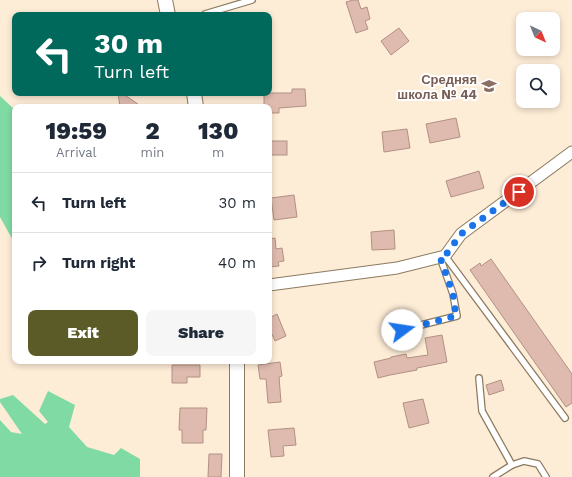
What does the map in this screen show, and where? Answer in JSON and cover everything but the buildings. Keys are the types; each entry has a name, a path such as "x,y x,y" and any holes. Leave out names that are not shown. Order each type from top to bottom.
{"street":[{"path":"165,0 167,12"},
{"path":"272,285 397,268 442,257 461,234 572,152"},
{"path":"237,364 237,477"}],"lane":[{"path":"212,12 252,0"},
{"path":"389,333 456,316 453,294 442,257"},
{"path":"442,257 565,418"},
{"path":"479,378 482,411 512,465"},
{"path":"493,477 512,465 524,461 538,464 546,477"}],"green space":[{"path":"0,96 12,107 12,239 0,217"},
{"path":"48,391 75,405 69,427 87,447 114,455 121,448 140,459 140,477 0,477 0,420 11,432 22,434 0,402 0,399 13,395 45,424 48,422 39,411"}],"place":[{"name":"Средняя школа № 44","path":"489,86"}],"route":[{"path":"402,330 456,316 453,294 440,257 445,256 461,234 519,192"}]}
